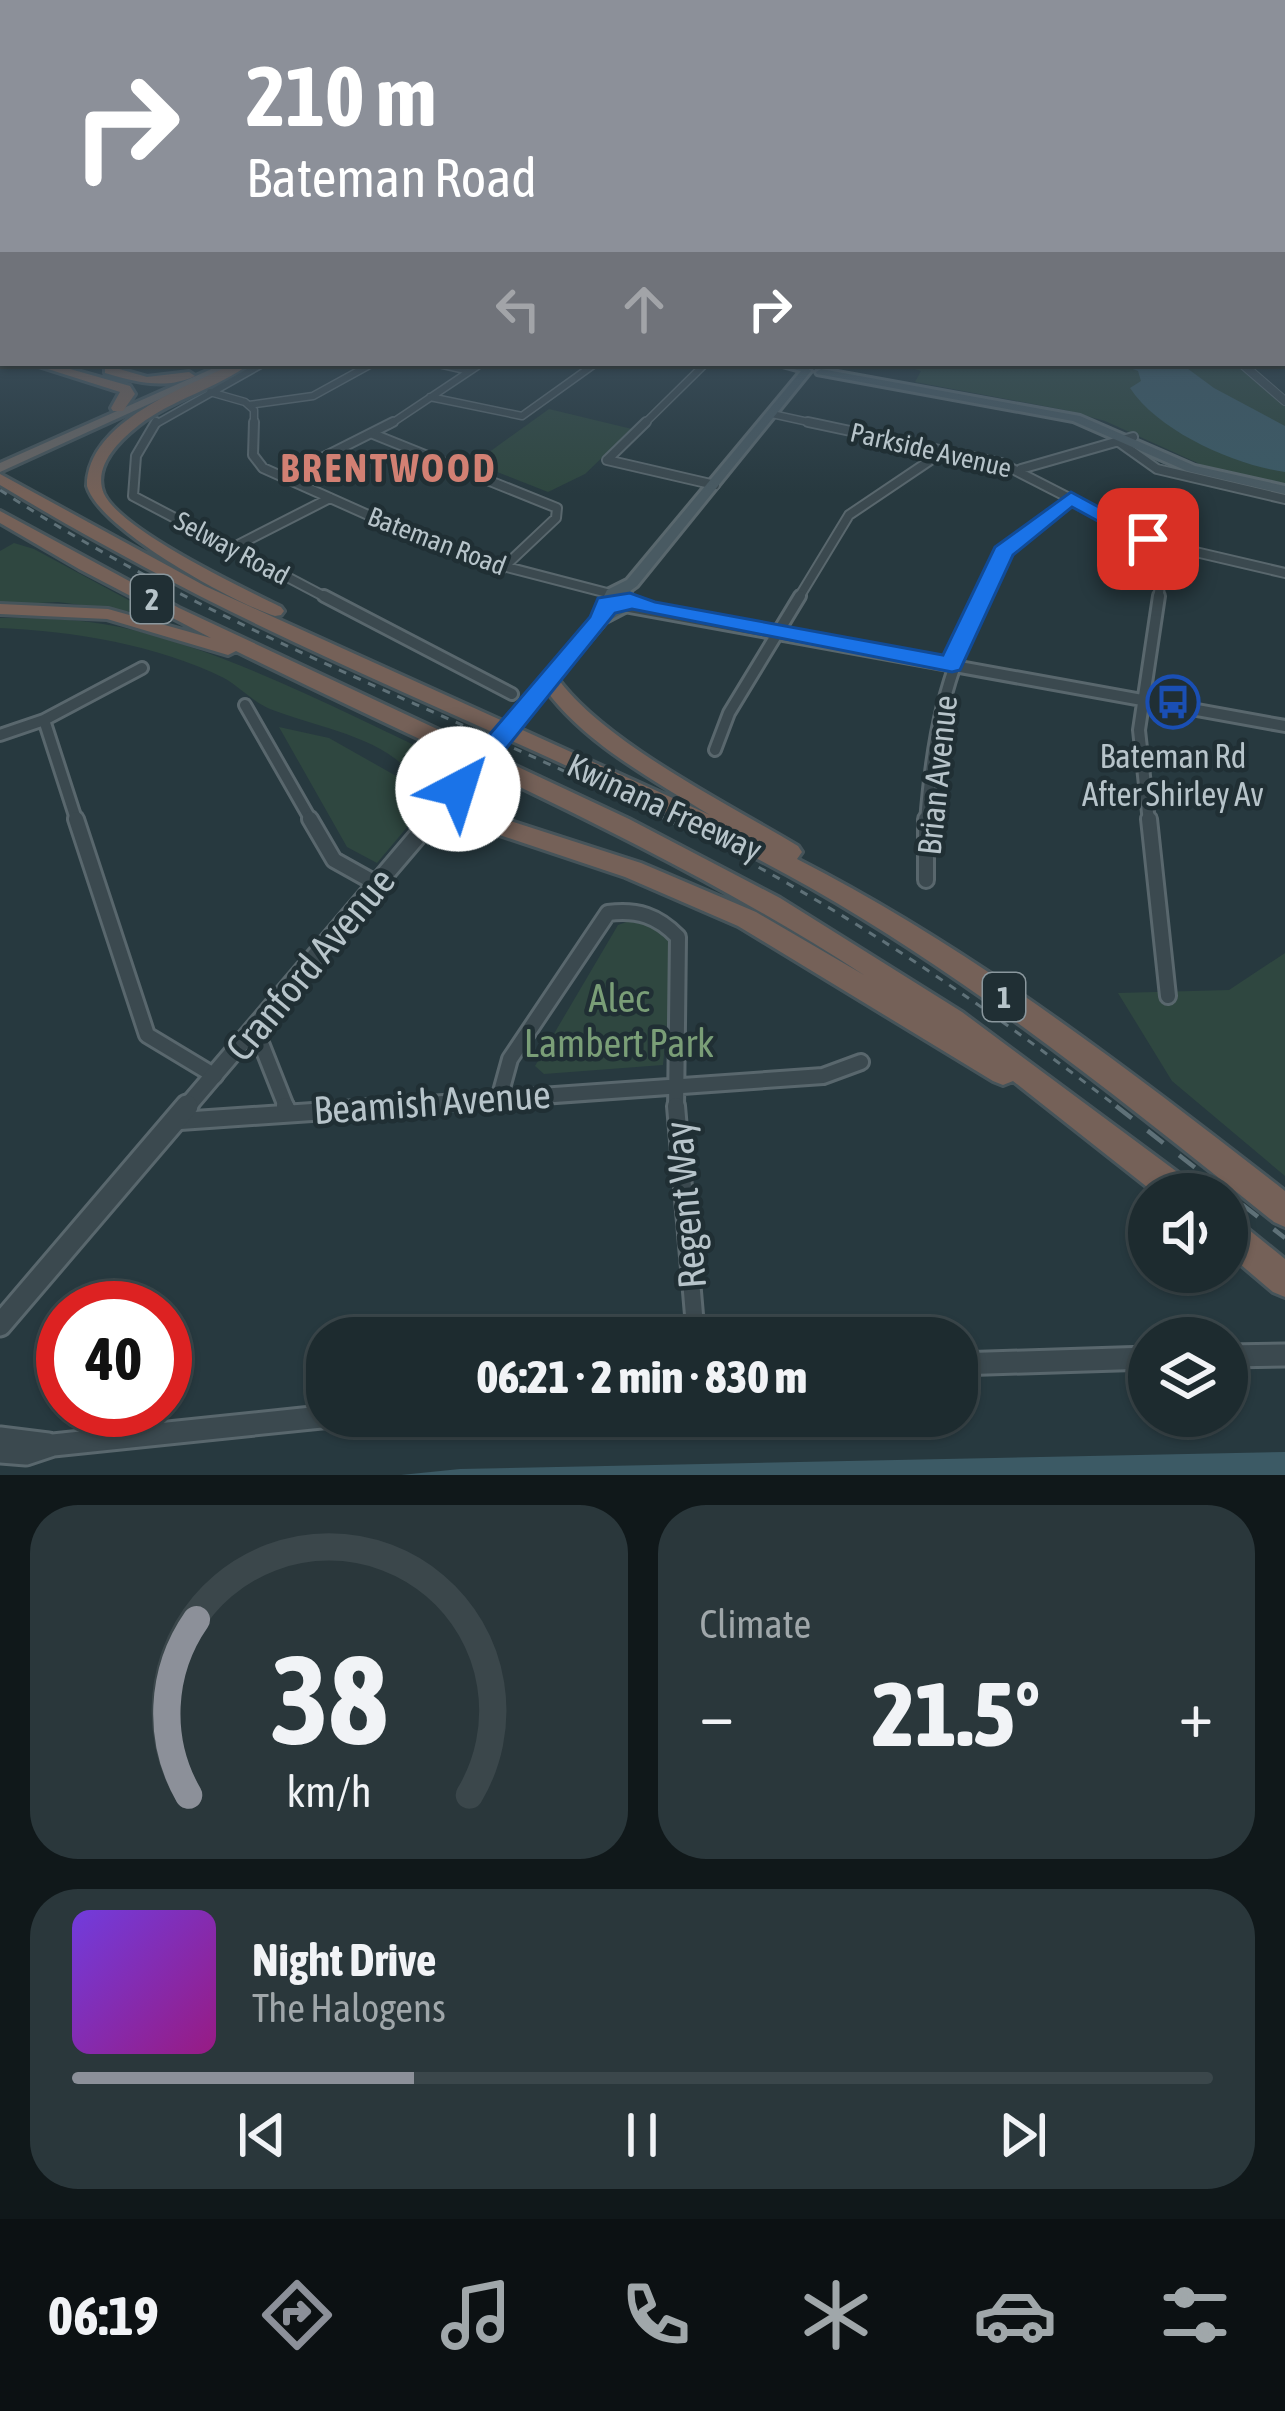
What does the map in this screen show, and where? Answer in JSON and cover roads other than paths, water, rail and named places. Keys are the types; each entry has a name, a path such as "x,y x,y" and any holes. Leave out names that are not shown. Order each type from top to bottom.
{"highway":[{"path":"45,366 125,389 128,394 118,408"},
{"path":"62,366 158,394"},
{"path":"101,366 141,380 188,376"},
{"path":"3,467 210,366"},
{"path":"3,467 118,408 227,366"},
{"name":"1","path":"239,366 156,409 121,433 95,470 96,493 123,523 357,662"},
{"name":"Kwinana Freeway","path":"3,467 153,568 736,839 880,917 1040,1021 1285,1211"},
{"name":"Kwinana Freeway","path":"0,516 124,584 674,851 795,917 965,1028 1153,1173"},
{"name":"1","path":"0,609 66,610 134,619 308,674"},
{"path":"549,680 554,693 571,709 650,765 1000,982 1097,1052 1285,1211"},
{"path":"524,700 548,699 571,709"},
{"path":"443,806 455,818 482,820 633,870 747,919 1090,1125"},
{"path":"1248,1249 1278,1274"}],"main road":[{"name":"Cranford Avenue","path":"549,680 810,369"},
{"path":"810,369 1064,414 1190,469 1285,492"}],"street":[{"name":"Selway Road","path":"258,366 172,411 144,436 129,484 133,496 524,700"},
{"path":"208,392 250,405 313,396 368,366"},
{"path":"448,366 470,371"},
{"path":"250,405 256,414 253,455 263,468 284,477 373,434 478,366"},
{"path":"430,397 522,416 592,366"},
{"path":"703,366 607,460 716,485"},
{"path":"1244,366 1284,400"},
{"name":"Parkside Avenue","path":"775,415 947,449 1020,470 1166,546 1285,573"},
{"path":"373,434 557,508 556,518 503,568"},
{"path":"1020,470 1127,440"},
{"path":"715,750 729,713 849,514 947,449"},
{"name":"Bateman Road","path":"284,477 453,553 617,600 1285,726"},
{"path":"232,548 330,498"},
{"name":"Brian Avenue","path":"926,880 926,819 938,718 952,664 1003,552 1071,498"},
{"path":"1166,546 1140,699 1140,760 1168,997"},
{"path":"0,735 44,720 142,668"},
{"name":"Cranford Avenue","path":"0,1338 9,1317 443,806 524,700 549,680"},
{"path":"245,705 334,860 377,884"},
{"path":"44,720 147,1036 215,1076"},
{"name":"Regent Way","path":"499,1099 510,1059 608,913 631,908 669,927 678,938 674,1083 694,1317"},
{"name":"Beamish Avenue","path":"255,1028 288,1112"},
{"name":"Beamish Avenue","path":"176,1121 823,1076 861,1062"},
{"path":"1248,1355 1285,1354"},
{"path":"978,1363 1128,1359"},
{"path":"0,1438 53,1444 306,1419"},
{"path":"0,1453 26,1454 53,1444"}],"water":[{"path":"1125,366 1184,366 1214,388 1285,426 1285,472 1222,454 1159,419 1130,388 1141,381 1138,371"},
{"path":"1285,1452 1285,1475 401,1475 460,1469"}],"railway":[{"path":"0,490 173,590 628,801 770,874 924,968 1117,1107"},
{"path":"1117,1107 1285,1238"}],"place":[{"name":"Bateman Rd After Shirley Av","path":"1173,702"}],"district":[{"name":"BRENTWOOD","path":"389,468"}],"park label":[{"name":"Alec Lambert Park","path":"619,1020"}]}
